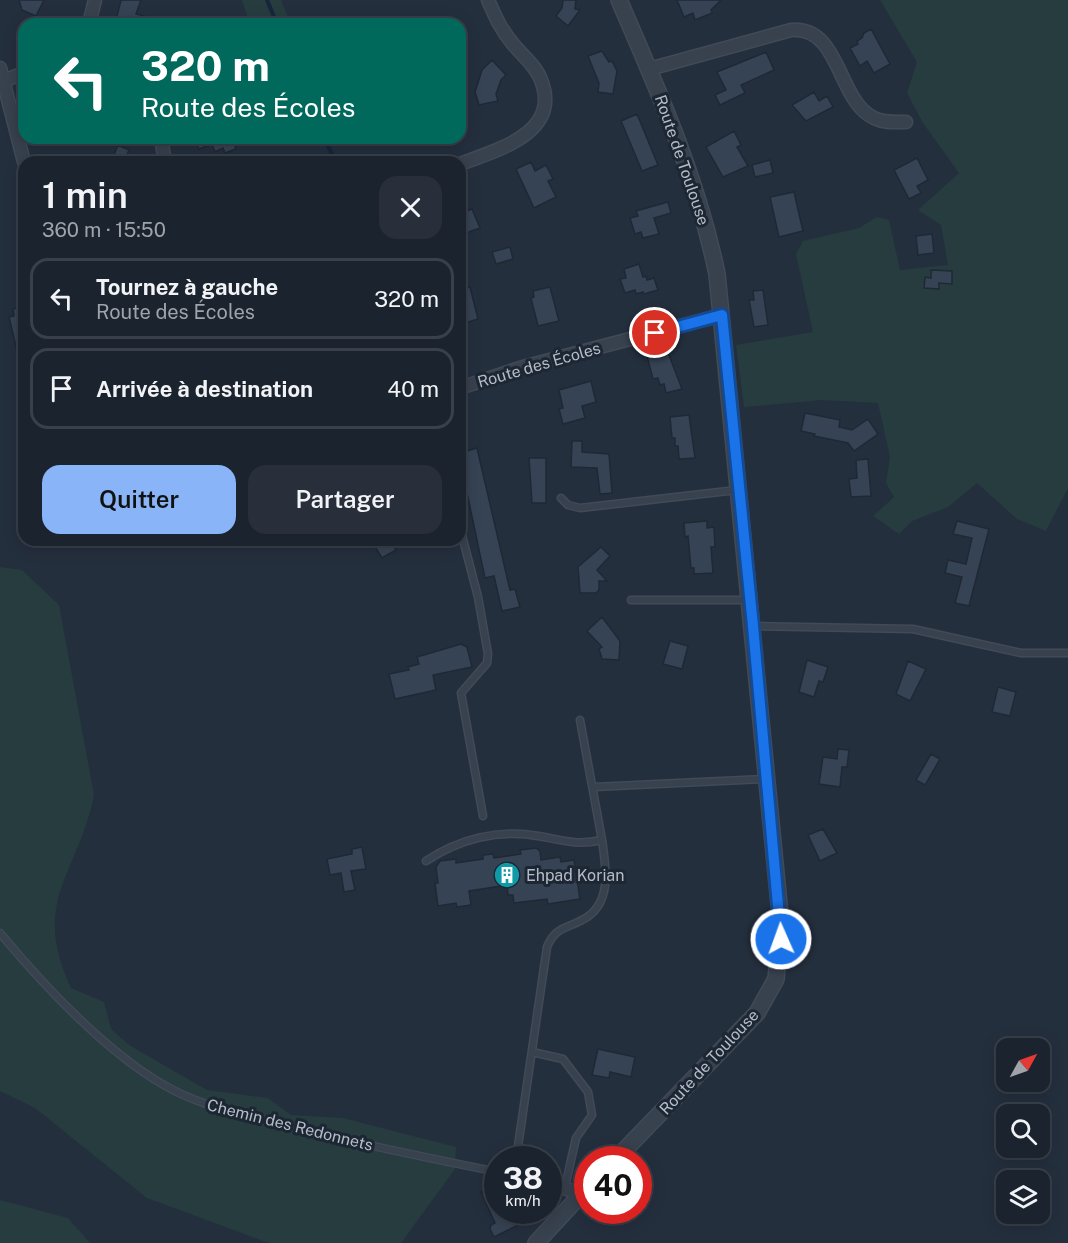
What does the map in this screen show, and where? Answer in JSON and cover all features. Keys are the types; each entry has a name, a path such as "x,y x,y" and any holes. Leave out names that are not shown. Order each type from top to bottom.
{"street":[{"path":"90,18 95,0"},
{"path":"466,162 511,145 536,126 543,111 541,79 500,28 488,0"},
{"name":"Route de Toulouse","path":"619,0 675,129 696,188 717,273 751,600 781,924 776,979 770,995 736,1036 629,1146"},
{"path":"650,69 791,30 804,29 824,43 856,99 870,117 884,122 906,122"},
{"path":"18,73 2,74 18,138"},
{"name":"Route des Écoles","path":"466,386 523,367 722,315"},
{"path":"562,1186 574,1188"},
{"path":"536,1243 574,1201"}],"lane":[{"path":"561,498 568,505 580,508 740,489"},
{"path":"465,546 478,597 488,654 487,663 460,693 483,816"},
{"path":"632,600 751,600"},
{"path":"753,626 913,629 1021,653 1068,653"},
{"path":"518,1146 547,947 552,935 562,927 582,921 591,915 605,892 606,870 602,840 580,720"},
{"path":"594,787 767,779"},
{"path":"426,861 445,848 489,835 535,835 581,844 602,840"},
{"name":"Chemin des Redonnets","path":"0,933 38,978 128,1062 174,1091 209,1106 346,1142 484,1169"},
{"path":"532,1052 563,1059 588,1092 592,1115 576,1138 565,1187"}],"green space":[{"path":"242,0 281,0 288,18 248,18"},
{"path":"880,0 1068,0 1068,488 1046,531 1017,519 977,483 948,507 912,521 899,534 873,516 894,497 886,483 890,457 878,403 822,400 744,407 736,345 813,332 796,254 803,241 859,228 877,217 889,220 900,270 948,265 941,225 918,210 959,173 923,123 907,93 917,62"},
{"path":"0,567 22,570 59,605 94,795 87,823 61,888 56,909 55,932 60,958 71,988 104,1002 111,1029 129,1045 207,1090 268,1098 291,1115 343,1118 456,1147 455,1169 401,1243 269,1243 147,1198 35,1108 0,1091"},
{"path":"0,1200 68,1218 90,1243 0,1243"}],"building":[{"path":"19,0 44,0 36,16 22,10"},
{"path":"121,0 141,0 136,14 151,18 116,18"},
{"path":"563,0 576,0 575,9 580,10 568,26 556,16 562,8"},
{"path":"677,0 721,0 711,10 712,13 695,20 693,13 684,17"},
{"path":"871,29 890,64 874,73 867,61 860,66 850,48 858,44 857,41"},
{"path":"602,51 609,62 612,61 617,71 613,94 598,92 599,83 588,56"},
{"path":"766,52 774,70 741,85 745,93 720,105 715,95 726,90 717,72"},
{"path":"492,60 506,75 501,80 496,94 498,101 479,105 475,92 482,70"},
{"path":"814,92 819,101 827,96 833,107 806,121 792,105"},
{"path":"637,114 658,165 642,171 621,121"},
{"path":"734,131 741,145 737,147 748,166 723,177 706,147"},
{"path":"197,144 212,144 199,149"},
{"path":"212,144 234,144 236,149 225,153 223,148 215,152"},
{"path":"118,145 129,150 126,156 113,156"},
{"path":"917,158 928,180 917,186 921,193 909,199 894,170"},
{"path":"770,160 773,173 755,177 752,165"},
{"path":"531,162 535,171 546,165 553,179 548,181 556,197 534,208 516,169"},
{"path":"794,192 803,231 779,237 770,197"},
{"path":"668,202 671,213 654,218 659,234 643,238 641,232 635,234 630,218 638,216 636,211"},
{"path":"472,209 480,228 466,233 466,211"},
{"path":"932,234 934,253 918,255 916,236"},
{"path":"510,247 513,259 496,264 492,252"},
{"path":"639,264 643,277 646,276 647,280 654,278 658,290 644,294 643,292 636,294 635,290 625,293 620,279 626,278 624,269"},
{"path":"931,270 952,271 952,284 939,283 939,289 924,288 925,277 931,278"},
{"path":"470,287 478,319 466,323 466,288"},
{"path":"550,287 559,321 538,326 531,298 534,297 533,291"},
{"path":"763,290 768,325 754,327 749,300 754,300 753,291"},
{"path":"18,308 18,355 9,317 14,316 13,309"},
{"path":"667,350 682,389 666,393 664,384 660,385 658,378 653,379 647,356"},
{"path":"591,381 596,402 582,406 585,418 563,424 559,409 563,408 559,390"},
{"path":"805,413 840,420 839,427 852,430 868,419 878,434 854,451 848,443 801,431"},
{"path":"689,415 695,458 679,459 678,446 675,446 675,438 672,438 670,417"},
{"path":"572,441 582,441 582,452 609,454 612,493 600,494 597,468 571,467"},
{"path":"477,448 510,590 515,589 520,607 502,611 494,576 485,578 466,488 466,451"},
{"path":"529,458 546,458 546,503 532,503"},
{"path":"868,459 871,496 851,497 849,479 857,478 856,460"},
{"path":"707,521 707,528 714,527 715,547 711,547 713,573 694,574 684,523"},
{"path":"957,521 989,529 969,606 955,603 962,577 945,573 948,560 966,564 972,538 953,534"},
{"path":"375,546 394,546 396,550 382,558"},
{"path":"601,547 610,556 597,570 607,581 599,581 599,590 596,593 580,593 578,567"},
{"path":"602,617 620,641 619,660 602,659 599,649 602,647 587,631"},
{"path":"670,641 688,646 682,669 663,664"},
{"path":"461,644 467,647 472,667 433,675 436,690 395,699 389,674 409,670 408,667 419,664 417,657"},
{"path":"807,660 828,667 823,682 819,681 814,697 799,692"},
{"path":"908,661 926,669 910,701 896,694"},
{"path":"998,687 1016,692 1010,716 992,712"},
{"path":"838,749 849,750 847,767 842,767 840,787 819,784 823,757 837,759"},
{"path":"931,754 940,759 925,785 916,780"},
{"path":"823,829 837,853 820,861 808,835"},
{"path":"362,847 366,869 351,871 355,890 344,892 341,873 330,875 327,859 352,854 352,849"},
{"name":"Ehpad Korian","path":"536,848 540,851 541,860 560,857 561,862 574,860 580,899 548,904 547,899 514,903 513,895 508,895 507,885 469,891 471,905 457,907 456,903 438,906 435,883 438,883 436,867 440,861 456,859 456,863 483,859 483,855 493,854 494,858 521,854 520,850"},
{"path":"598,1049 635,1057 631,1077 610,1072 609,1078 592,1075"},
{"path":"520,1224 494,1237 490,1229 491,1225"}],"waterway":[{"path":"267,0 274,18"},
{"path":"327,144 333,156"}],"place":[{"name":"Ehpad Korian","path":"507,875"}],"route":[{"path":"655,333 722,315 781,939"}]}
